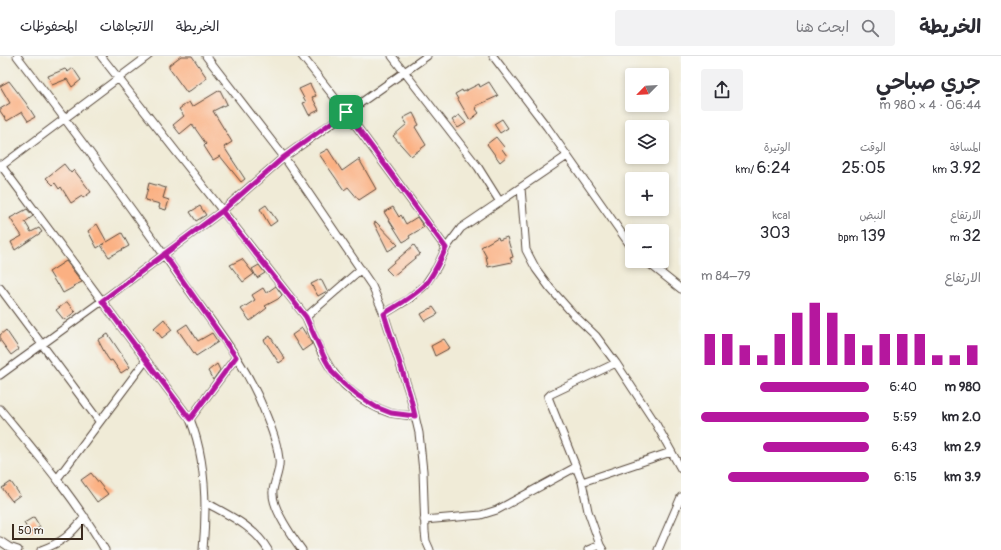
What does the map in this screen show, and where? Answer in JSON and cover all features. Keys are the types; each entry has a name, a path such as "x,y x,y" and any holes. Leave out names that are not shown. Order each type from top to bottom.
{"street":[{"path":"17,56 65,118 164,254 236,357 258,396 271,429 279,458 273,498 286,525 302,550"},
{"path":"102,56 306,317 333,373 357,395 376,407 391,413 415,416"},
{"path":"148,56 0,165 190,419 202,463 205,502 203,550"},
{"path":"206,56 284,157 372,286 384,314 410,395 419,433 424,471 424,520 426,541 430,550"},
{"path":"302,56 346,112 446,248"},
{"path":"392,56 478,166 500,202"},
{"path":"0,375 222,211 284,157 427,56"},
{"path":"493,56 568,156 625,238"},
{"path":"384,314 409,299 426,284 437,267 446,248 461,228 568,156"},
{"path":"521,188 526,250 536,269 550,288 573,314 596,336 616,363 656,424 681,468"},
{"path":"655,268 681,289"},
{"path":"306,317 361,269"},
{"path":"0,288 99,421"},
{"path":"190,419 236,357"},
{"path":"57,479 146,360"},
{"path":"588,550 602,547 588,511 582,482 548,398 551,394 616,363"},
{"path":"0,409 57,479 85,517 105,550"},
{"path":"582,482 671,452"},
{"path":"424,520 480,515 497,510 576,467"},
{"path":"658,550 681,497"},
{"path":"205,502 249,528 261,539 268,550"},
{"path":"41,550 55,545 65,539 85,517"},
{"path":"0,541 9,547 18,550"}],"building":[{"path":"181,56 192,56 207,78 187,93 169,68 169,65"},
{"path":"73,68 81,80 72,87 67,79 52,85 48,76 65,69 68,72"},
{"path":"9,81 35,117 28,121 22,112 7,121 0,109 10,103 0,86"},
{"path":"489,82 498,96 476,106 479,113 470,120 455,94 462,90 463,92 479,84 480,87"},
{"path":"310,84 316,96 312,97 319,110 309,115 303,103 306,102 299,89"},
{"path":"220,90 227,104 213,111 232,142 224,147 245,179 241,182 220,156 213,160 204,146 206,144 192,124 180,134 173,125 184,116 179,109 189,102 192,107"},
{"path":"413,113 419,125 415,127 426,145 411,156 393,136 407,124 403,118"},
{"path":"459,115 466,123 458,128 452,120"},
{"path":"502,119 508,128 500,133 494,124"},
{"path":"496,137 504,147 502,149 507,156 500,162 487,144"},
{"path":"328,149 342,171 359,159 376,189 359,200 348,187 344,190 319,154"},
{"path":"64,164 71,173 74,170 91,192 83,198 82,196 71,203 61,187 59,189 55,183 53,185 46,178"},
{"path":"149,183 166,188 163,198 169,200 166,210 159,208 160,204 145,200"},
{"path":"266,205 277,221 270,226 260,209"},
{"path":"200,206 206,215 196,221 190,212"},
{"path":"393,207 399,217 401,215 406,224 417,217 424,227 409,236 410,238 403,242 384,212"},
{"path":"27,209 33,216 25,222 31,232 39,228 42,232 15,250 11,242 22,236 10,218"},
{"path":"376,222 398,245 388,251 374,223"},
{"path":"97,224 107,242 122,233 129,246 109,257 101,245 97,248 88,231"},
{"path":"498,237 499,240 507,237 513,257 510,258 512,262 488,267 486,256 481,247"},
{"path":"414,245 420,254 393,276 386,269"},
{"path":"242,259 254,274 243,282 230,265"},
{"path":"66,261 82,282 63,293 49,272"},
{"path":"259,265 265,273 257,278 252,269"},
{"path":"321,279 327,291 318,296 311,284"},
{"path":"276,286 282,295 265,306 267,308 250,321 241,309 255,300 252,295 263,288 266,293"},
{"path":"67,302 75,312 64,320 56,310"},
{"path":"433,307 438,314 425,321 421,314"},
{"path":"164,319 172,330 162,338 154,328"},
{"path":"187,324 198,341 212,333 218,342 196,356 178,330"},
{"path":"302,328 312,344 302,351 292,335"},
{"path":"6,330 19,349 11,355 0,340 0,335"},
{"path":"108,334 130,367 121,373 112,360 110,361 107,357 98,340"},
{"path":"270,336 285,359 279,363 264,340"},
{"path":"444,339 450,348 435,356 431,346"},
{"path":"217,364 220,370 213,380 208,371"},
{"path":"91,473 108,494 97,502 81,480"},
{"path":"11,482 20,495 12,501 2,488"},
{"path":"34,517 40,527 30,533 24,523"}],"route":[{"path":"346,112 284,157 222,211 164,254 236,357 190,419 102,301 164,254 193,233 222,211 306,317 317,343 333,373 357,395 376,407 391,413 415,416 410,395 384,314 409,299 426,284 437,267 446,248 346,112"}]}
